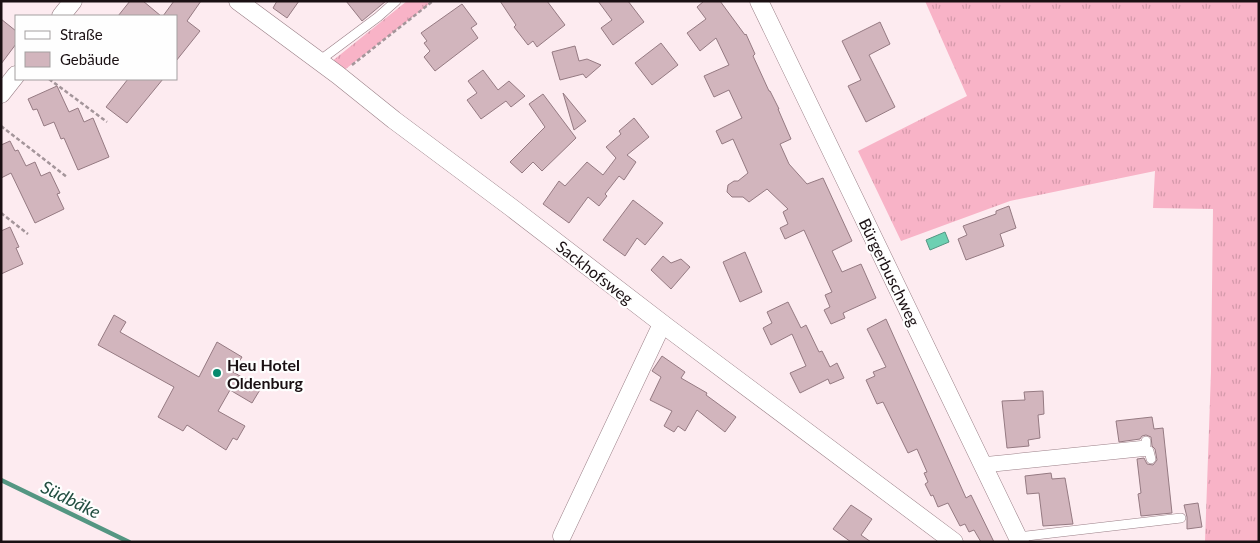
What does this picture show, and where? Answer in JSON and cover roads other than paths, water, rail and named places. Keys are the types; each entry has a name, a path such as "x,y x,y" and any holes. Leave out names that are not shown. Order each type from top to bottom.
{"street":[{"path":"62,15 73,1"},
{"name":"Sackhofsweg","path":"238,1 338,75 394,120 662,324 954,542"},
{"name":"Bürgerbuschweg","path":"759,1 1019,539"},
{"path":"1,94 15,75"},
{"path":"562,536 662,324"}],"lane":[{"path":"319,61 378,17 396,1"},
{"path":"983,465 1146,445 1146,441"},
{"path":"983,465 1149,451 1151,460"},
{"path":"1019,539 1181,518"}],"waterway":[{"name":"Südbäke","path":"1,480 129,542"}],"place":[{"name":"Heu Hotel Oldenburg","path":"217,373"}]}
